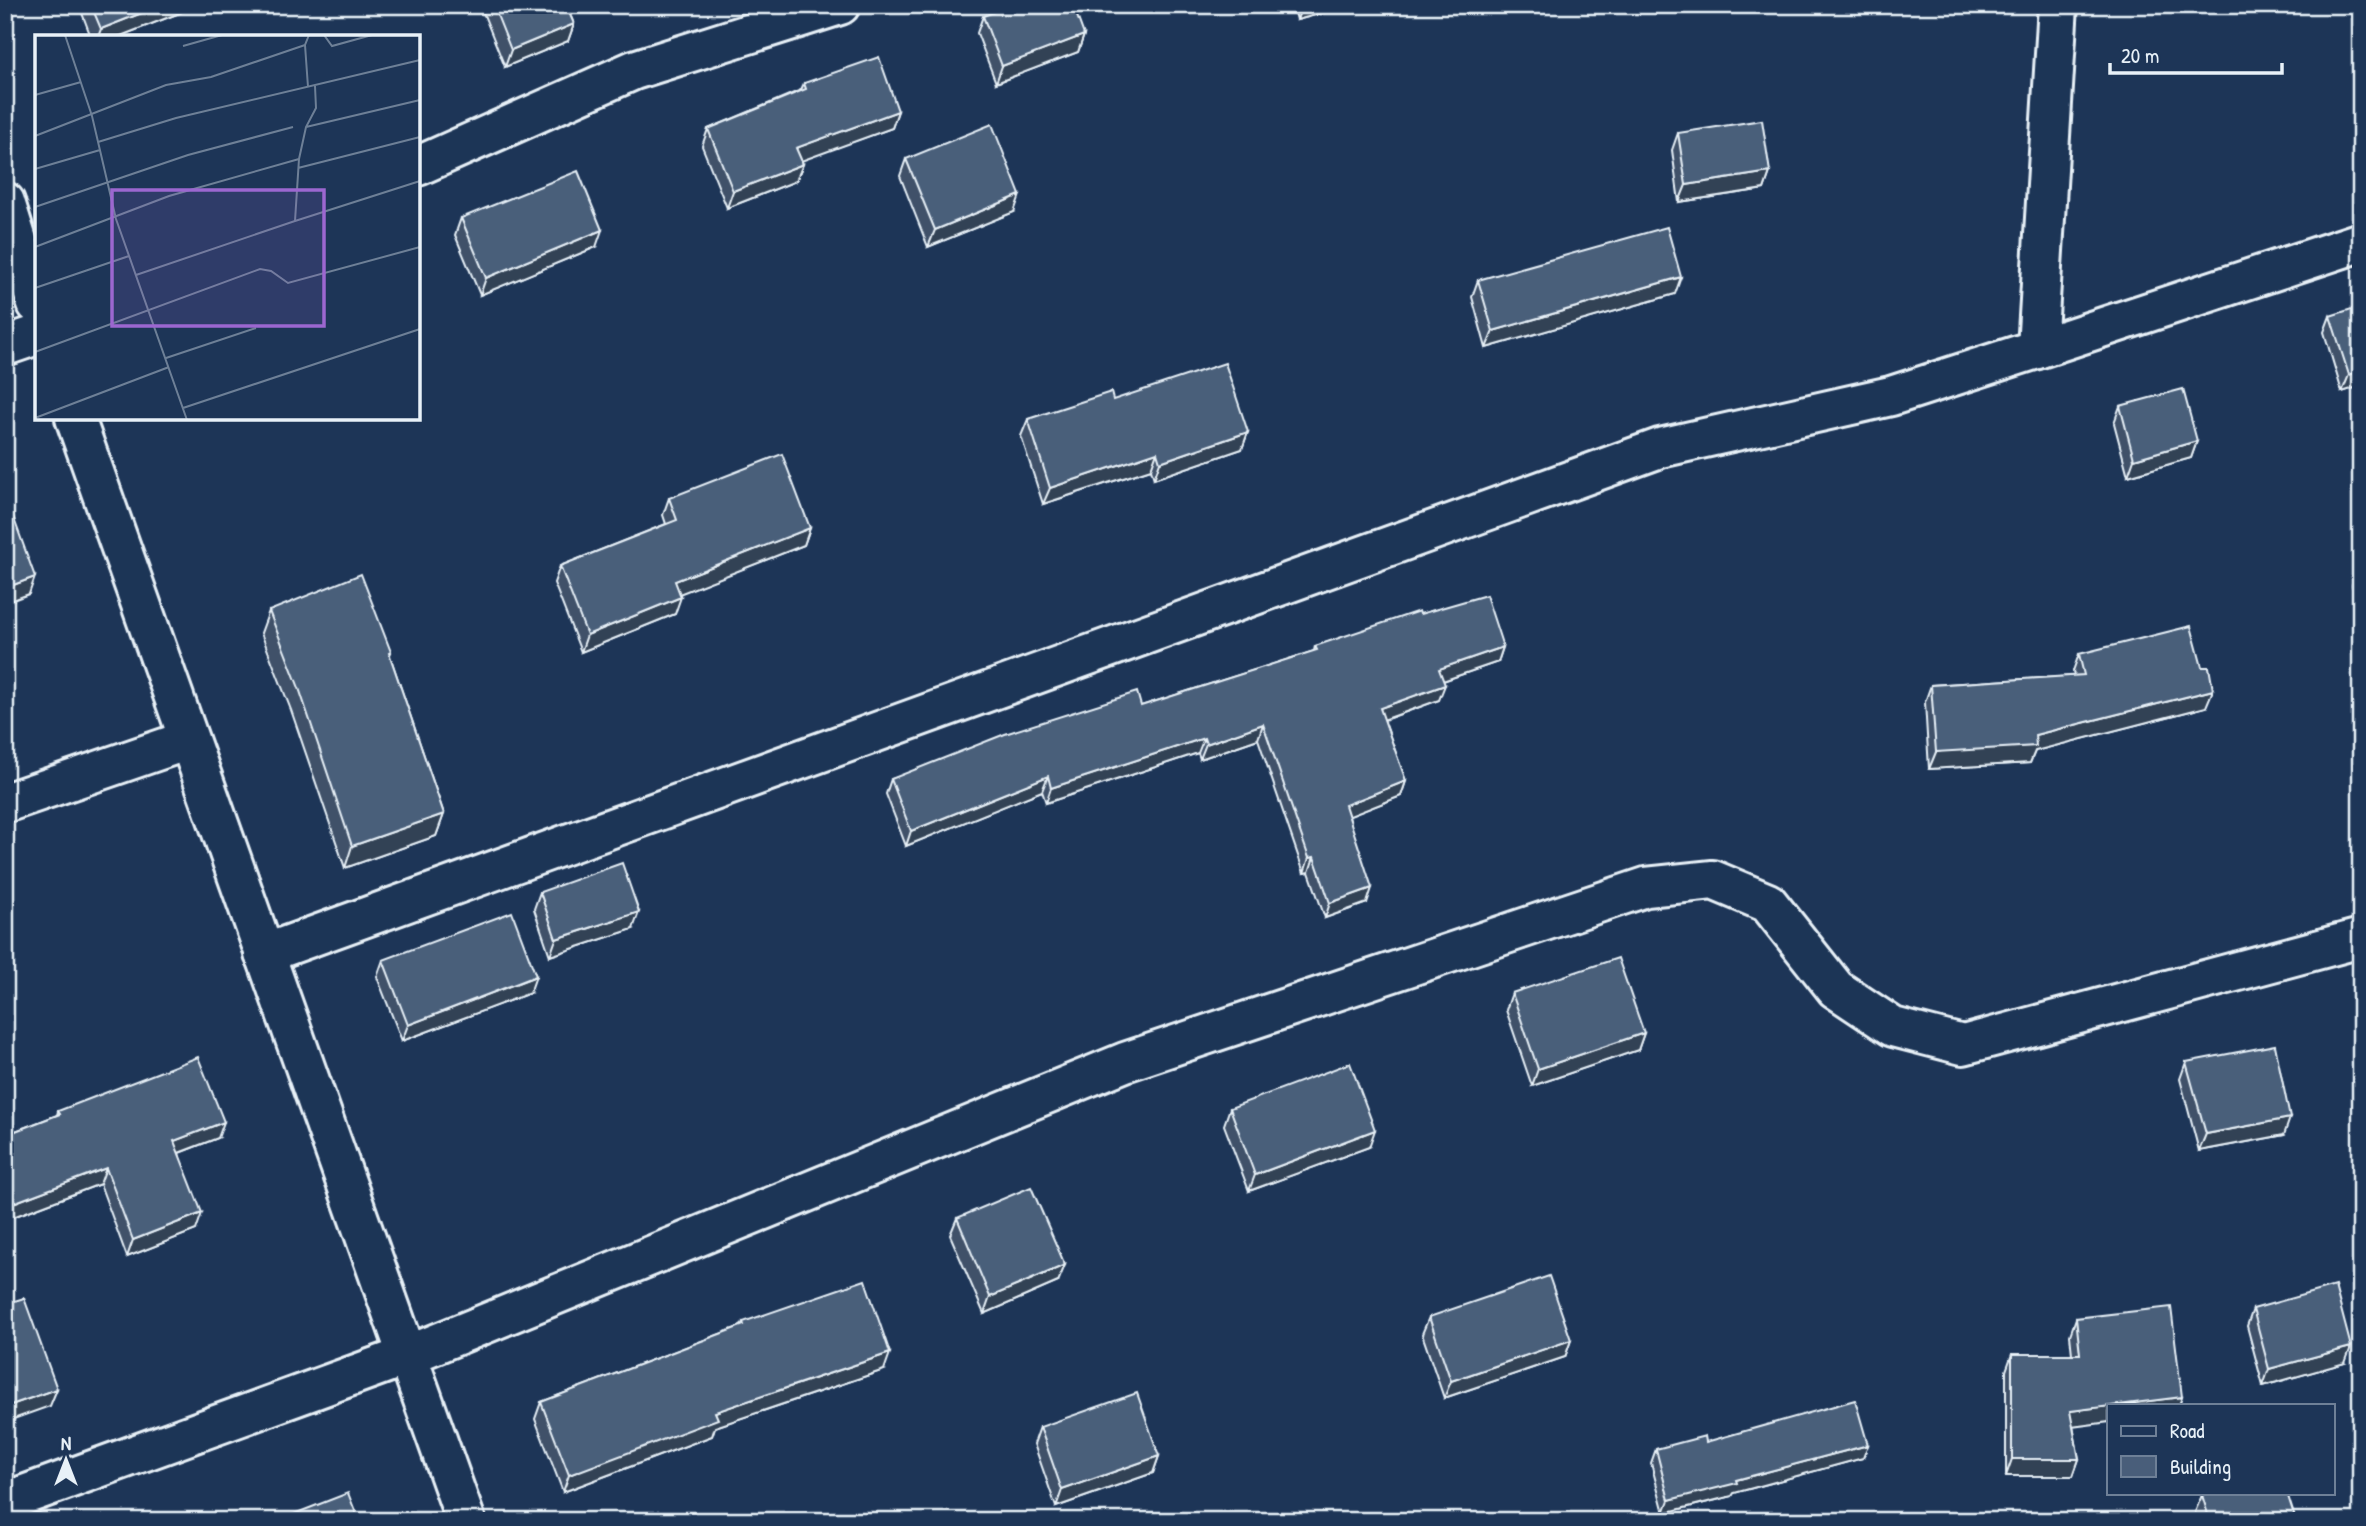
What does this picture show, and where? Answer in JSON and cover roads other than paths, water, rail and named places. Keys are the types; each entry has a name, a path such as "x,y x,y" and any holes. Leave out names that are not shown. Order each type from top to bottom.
{"street":[{"path":"420,165 634,70 841,5"},
{"path":"2037,349 2058,5"},
{"path":"5,202 35,298"},
{"path":"264,954 1660,448 1891,396 2361,242"},
{"path":"5,346 35,336"},
{"path":"76,420 466,1521"},
{"path":"5,803 188,740"},
{"path":"5,1502 406,1356 1125,1062 1646,887 1713,880 1768,903 1836,989 1893,1027 1964,1045 2361,938"}]}
